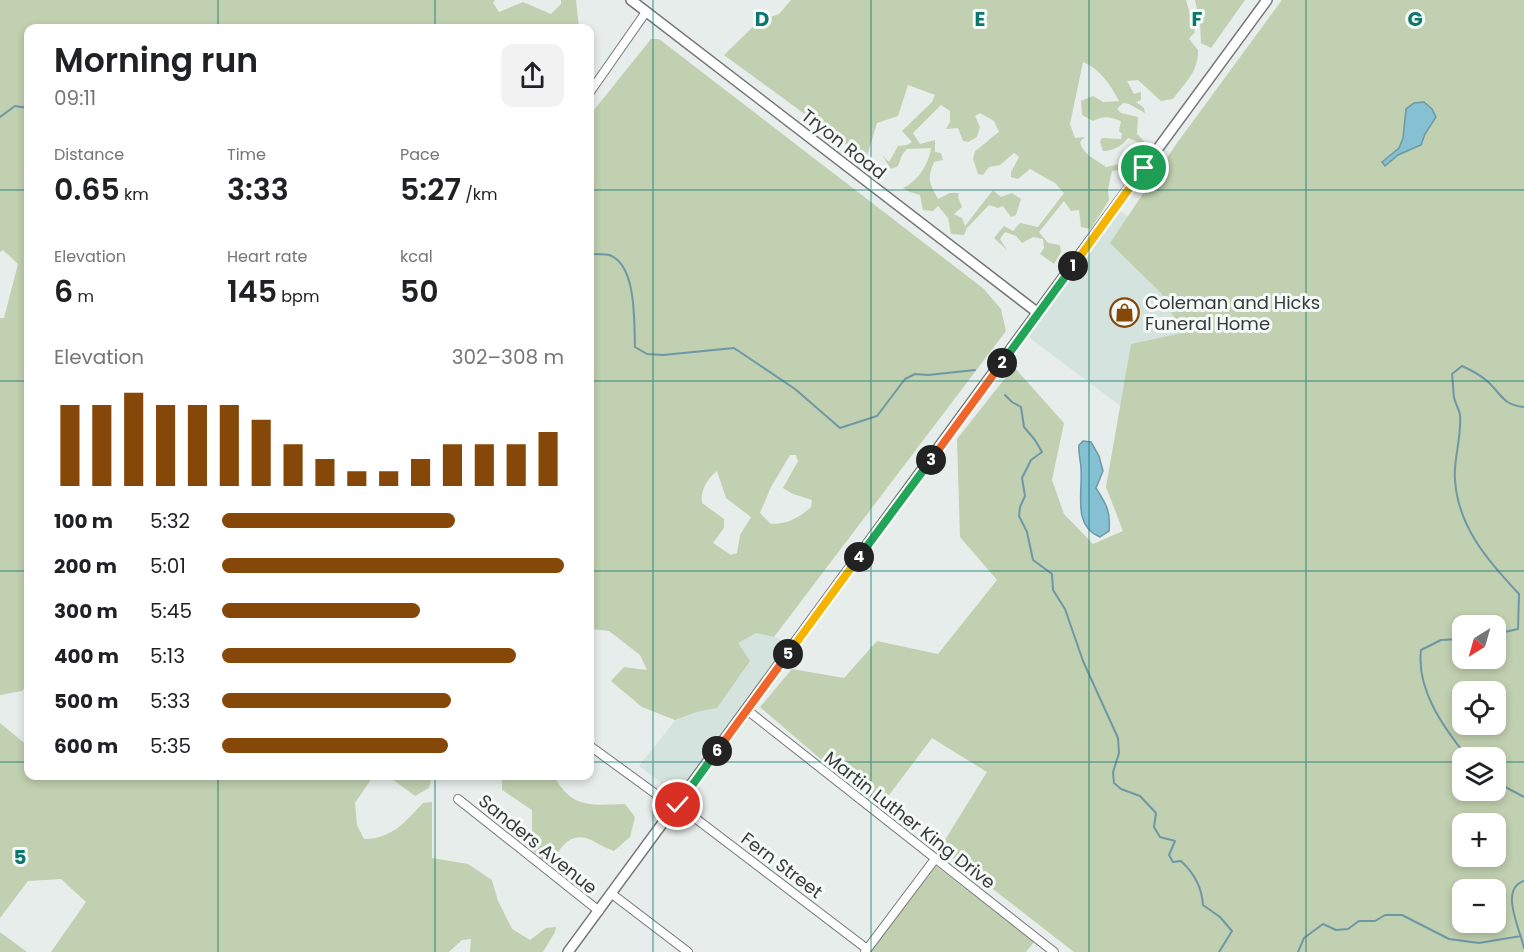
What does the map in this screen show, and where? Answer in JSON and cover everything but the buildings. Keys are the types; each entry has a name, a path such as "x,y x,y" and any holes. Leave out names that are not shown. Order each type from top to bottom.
{"street":[{"name":"Tryon Road","path":"631,0 1038,314"},
{"path":"568,952 1267,0"},
{"path":"594,86 646,12"},
{"name":"Martin Luther King Drive","path":"747,710 1054,952"},
{"name":"Fern Street","path":"594,749 677,806 866,950"},
{"name":"Sanders Avenue","path":"458,799 599,911"},
{"path":"866,950 935,859"},
{"path":"612,894 688,952"}],"shaded area":[{"path":"1121,211 1256,312 1162,437 1027,336"},
{"path":"750,618 787,645 676,794 639,766 723,660"}],"green space":[{"path":"0,0 495,0 493,3 499,12 523,2 551,14 561,4 561,0 576,0 579,24 24,24 24,688 22,691 0,695 0,318 4,318 18,264 3,250 0,252"},
{"path":"791,0 1186,0 1195,32 1189,39 1198,50 1198,57 1190,76 1173,99 1161,101 1138,80 1127,81 1134,94 1141,92 1141,100 1136,102 1144,108 1145,113 1123,103 1117,109 1121,113 1138,117 1137,134 1150,147 1128,138 1117,148 1103,151 1100,142 1102,138 1121,139 1122,134 1119,131 1121,121 1107,117 1093,121 1082,115 1081,101 1093,96 1103,102 1119,101 1104,78 1083,62 1070,124 1075,138 1085,137 1080,142 1084,151 1106,167 1128,162 1131,174 1120,170 1112,171 1108,189 1109,200 1091,229 1081,227 1079,210 1071,211 1064,201 1039,232 1048,243 1060,245 1061,252 1054,264 1040,254 1044,248 1043,239 1033,237 1022,243 1016,236 1005,232 1000,239 1007,250 994,238 1004,226 1013,231 1020,223 1038,227 1064,193 1055,183 1030,169 1018,179 1011,177 1011,172 1019,157 1014,153 1000,165 989,167 983,175 978,174 973,159 975,151 999,132 994,121 980,113 975,116 980,127 977,137 968,142 963,141 958,128 946,129 950,122 950,111 941,105 913,133 920,144 935,140 935,152 941,153 943,160 934,162 930,173 931,185 938,199 950,193 959,193 958,197 962,207 954,214 962,218 965,226 993,190 1001,197 1012,193 1021,199 1016,215 1011,217 1003,206 998,208 989,205 967,228 964,235 951,234 948,218 938,206 933,211 923,210 920,195 903,188 922,171 931,148 907,149 898,166 891,169 882,155 889,162 898,146 912,142 902,131 932,102 935,95 908,85 898,116 877,123 866,159 724,55 759,21 779,14"},
{"path":"1195,0 1245,0 1211,48 1201,43"},
{"path":"1282,0 1524,0 1524,952 1074,952 940,848 987,772 932,738 880,807 760,707 792,669 844,678 877,641 938,654 997,580 960,537 957,439 1014,367 1064,423 1052,480 1064,514 1093,544 1123,531 1106,487 1131,344 1182,333 1162,294 1110,243 1177,143"},
{"path":"651,39 659,39 984,289 1001,309 1006,331 774,637 756,633 738,643 750,661 717,708 696,712 675,720 642,707 611,681 624,667 647,670 640,655 609,631 594,629 594,110","holes":["790,455 796,455 798,461 783,488 812,500 811,507 792,520 771,524 760,513 771,487","717,471 726,498 751,517 740,535 737,553 731,555 713,543 724,528 724,519 702,503 705,485"]},
{"path":"0,723 24,743 24,780 371,780 355,803 357,825 364,839 390,833 404,823 423,803 432,802 432,858 468,864 492,880 498,901 512,929 530,940 546,928 556,927 543,952 470,952 471,939 462,940 449,952 51,952 86,902 61,879 28,881 0,918"},
{"path":"393,780 431,780 429,788 415,796"},
{"path":"502,780 557,780 568,794 583,803 625,804 635,817 630,837 614,851 579,837 563,845 553,862 541,860 532,849 532,810 502,790"},
{"path":"936,866 1034,942 1026,952 868,952"},
{"path":"0,932 27,952 0,952"}],"water":[{"path":"1424,102 1432,109 1436,117 1421,145 1398,155 1385,166 1382,162 1399,148 1403,138 1406,109 1414,103"},
{"path":"1083,441 1091,442 1099,456 1103,471 1096,488 1107,508 1109,531 1100,537 1091,532 1082,517 1079,445"}],"waterway":[{"path":"0,117 15,106 24,107"},
{"path":"594,254 609,255 625,270 634,310 635,347 647,354 663,355 734,348 795,389 840,428 877,416 905,379 915,374 928,375 975,370"},
{"path":"1506,632 1518,629 1519,594 1476,542 1468,528 1457,497 1455,464 1460,415 1454,397 1452,374 1462,366 1475,372 1492,385 1506,401 1524,407"},
{"path":"1005,395 1021,407 1024,427 1042,452 1031,460 1022,478 1025,496 1019,516 1027,532 1033,560 1052,574 1053,590 1065,609 1083,661 1118,738 1119,753 1113,772 1114,783 1121,789 1140,796 1156,813 1154,827 1160,837 1175,841 1169,855 1173,862 1181,861 1186,866 1199,887 1203,905 1220,917 1232,931 1219,952"},
{"path":"1452,639 1441,640 1421,650 1421,665 1427,694 1441,721 1460,747"},
{"path":"1506,787 1524,797"},
{"path":"1524,881 1517,885 1512,901 1524,948"},
{"path":"1298,952 1304,938 1323,924 1336,930 1348,929 1359,921 1375,921 1385,915 1402,915 1449,939 1479,943 1521,936"}],"place":[{"name":"Coleman and Hicks Funeral Home","path":"1124,312"}],"route":[{"path":"678,805 1144,168"}]}
